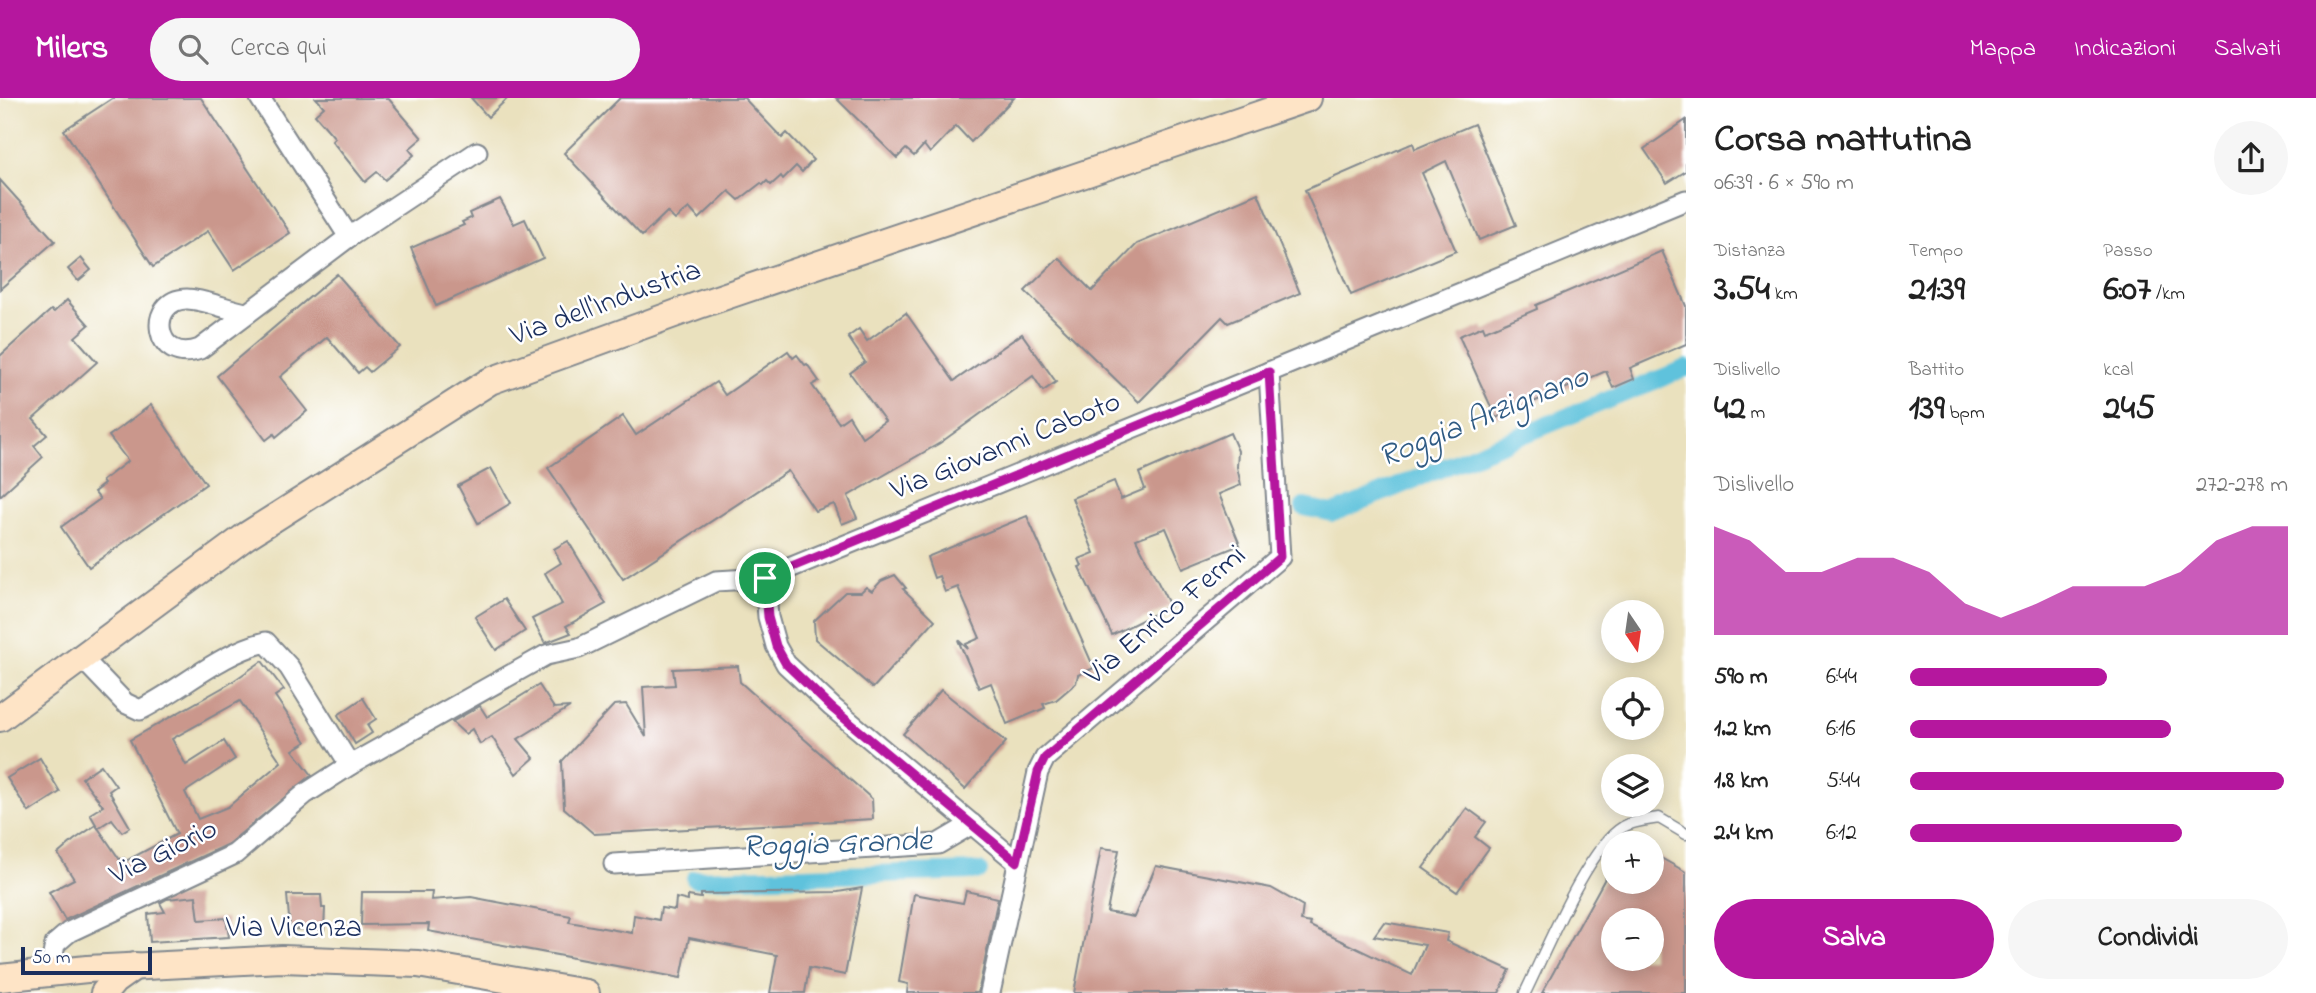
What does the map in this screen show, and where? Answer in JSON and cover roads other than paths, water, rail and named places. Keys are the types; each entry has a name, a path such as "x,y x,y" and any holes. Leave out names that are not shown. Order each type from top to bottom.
{"main road":[{"name":"Via dell'Industria","path":"0,718 246,536 490,381 712,301 1308,98"},
{"name":"Via Vicenza","path":"0,978 51,982 90,981 135,966 282,959 418,964 586,993"},
{"path":"104,993 114,981 135,966"}],"street":[{"path":"260,98 349,237"},
{"path":"246,313 349,237 477,152"},
{"path":"1269,372 1686,201"},
{"name":"Via Giovanni Caboto","path":"546,655 579,648 716,581 765,578 1269,372"},
{"name":"Via Enrico Fermi","path":"990,993 1038,772 1045,758 1280,557 1269,372"},
{"path":"765,578 768,617 776,646 786,664 832,708 1017,862"},
{"path":"82,658 125,703 140,710 230,656 266,642 289,667 350,765"},
{"name":"Via Giorio","path":"51,982 55,944 69,932 235,854 305,794 350,765 546,655"},
{"path":"614,864 938,844 972,824"}],"lane":[{"path":"1525,993 1578,885 1605,842 1624,826 1659,818 1686,834"}],"waterway":[{"name":"Roggia Arzignano","path":"1304,507 1333,513 1686,368"},
{"name":"Roggia Grande","path":"695,879 979,871"}]}
